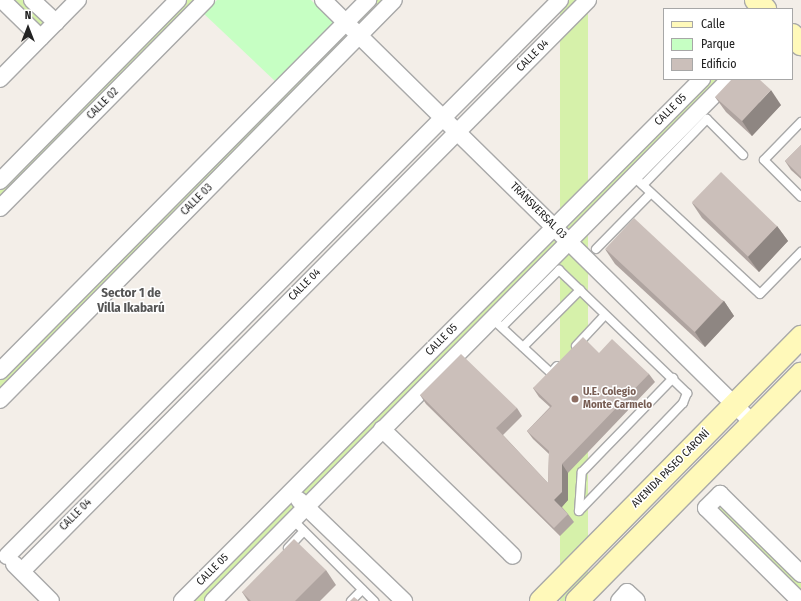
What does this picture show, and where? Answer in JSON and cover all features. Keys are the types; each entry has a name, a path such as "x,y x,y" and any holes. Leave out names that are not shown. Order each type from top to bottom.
{"street":[{"path":"2,0 41,38"},
{"path":"32,0 56,22"},
{"path":"0,79 78,0"},
{"name":"CALLE 02","path":"0,181 178,0"},
{"name":"CALLE 02","path":"0,208 206,0"},
{"name":"TRANSVERSAL 03","path":"324,0 753,423"},
{"name":"CALLE 03","path":"0,371 368,0"},
{"name":"CALLE 03","path":"0,400 394,0"},
{"name":"CALLE 04","path":"3,553 174,389 560,0"},
{"name":"CALLE 04","path":"22,571 588,0"},
{"path":"756,0 764,8"},
{"path":"534,26 548,41"},
{"path":"793,36 801,44"},
{"name":"CALLE 05","path":"182,601 701,80"},
{"name":"CALLE 05","path":"213,601 380,432 497,322 568,241 636,178 669,140 729,80"},
{"path":"672,108 687,122"},
{"path":"655,126 669,140"},
{"path":"608,173 636,178 631,151"},
{"path":"83,287 98,301"},
{"path":"478,304 497,322"},
{"name":"AVENIDA PASEO CARONÍ","path":"540,601 801,337"},
{"path":"577,601 801,374"},
{"path":"0,375 12,388"},
{"path":"174,389 188,403"},
{"path":"363,420 380,432 513,556"},
{"path":"332,451 346,466"},
{"path":"291,492 404,601"},
{"path":"800,601 706,508 720,494 801,574"},
{"path":"3,553 51,601"},
{"path":"619,601 628,592 637,601"}],"lane":[{"path":"743,155 707,119 636,178 760,294 801,252"},
{"path":"801,122 764,160 801,197"},
{"path":"596,249 651,193"},
{"path":"605,315 551,373 497,322 559,270 605,315 673,378 685,390 685,400 579,511 582,472 673,378"},
{"path":"523,347 580,290"},
{"path":"293,520 374,601"},
{"path":"283,553 304,531"},
{"path":"351,601 362,590"}],"green space":[{"path":"2,0 32,0 56,23 41,38"},
{"path":"178,0 206,0 0,208 0,181"},
{"path":"217,0 311,0 335,24 276,82 203,13"},
{"path":"368,0 394,0 0,400 0,371"},
{"path":"560,0 588,0 588,601 560,601"},
{"path":"701,80 729,80 213,601 182,601"},
{"path":"720,494 801,574 801,601 706,508"}],"building":[{"path":"731,80 760,80 771,90 742,121 715,97"},
{"path":"801,145 801,177 785,161"},
{"path":"721,172 777,226 748,256 692,202"},
{"path":"634,218 723,301 695,332 605,249"},
{"path":"583,337 599,353 612,339 649,374 562,464 562,492 554,500 568,514 554,528 420,395 461,354 517,408 496,428 548,483 549,451 527,431 552,406 533,388"},
{"path":"294,539 326,570 295,601 251,601 242,592"},
{"path":"354,597 359,601 350,601"}],"place":[{"name":"U.E. Colegio Monte Carmelo","path":"575,399"}],"district":[{"name":"Sector 1 de Villa Ikabarú","path":"131,302"}]}
